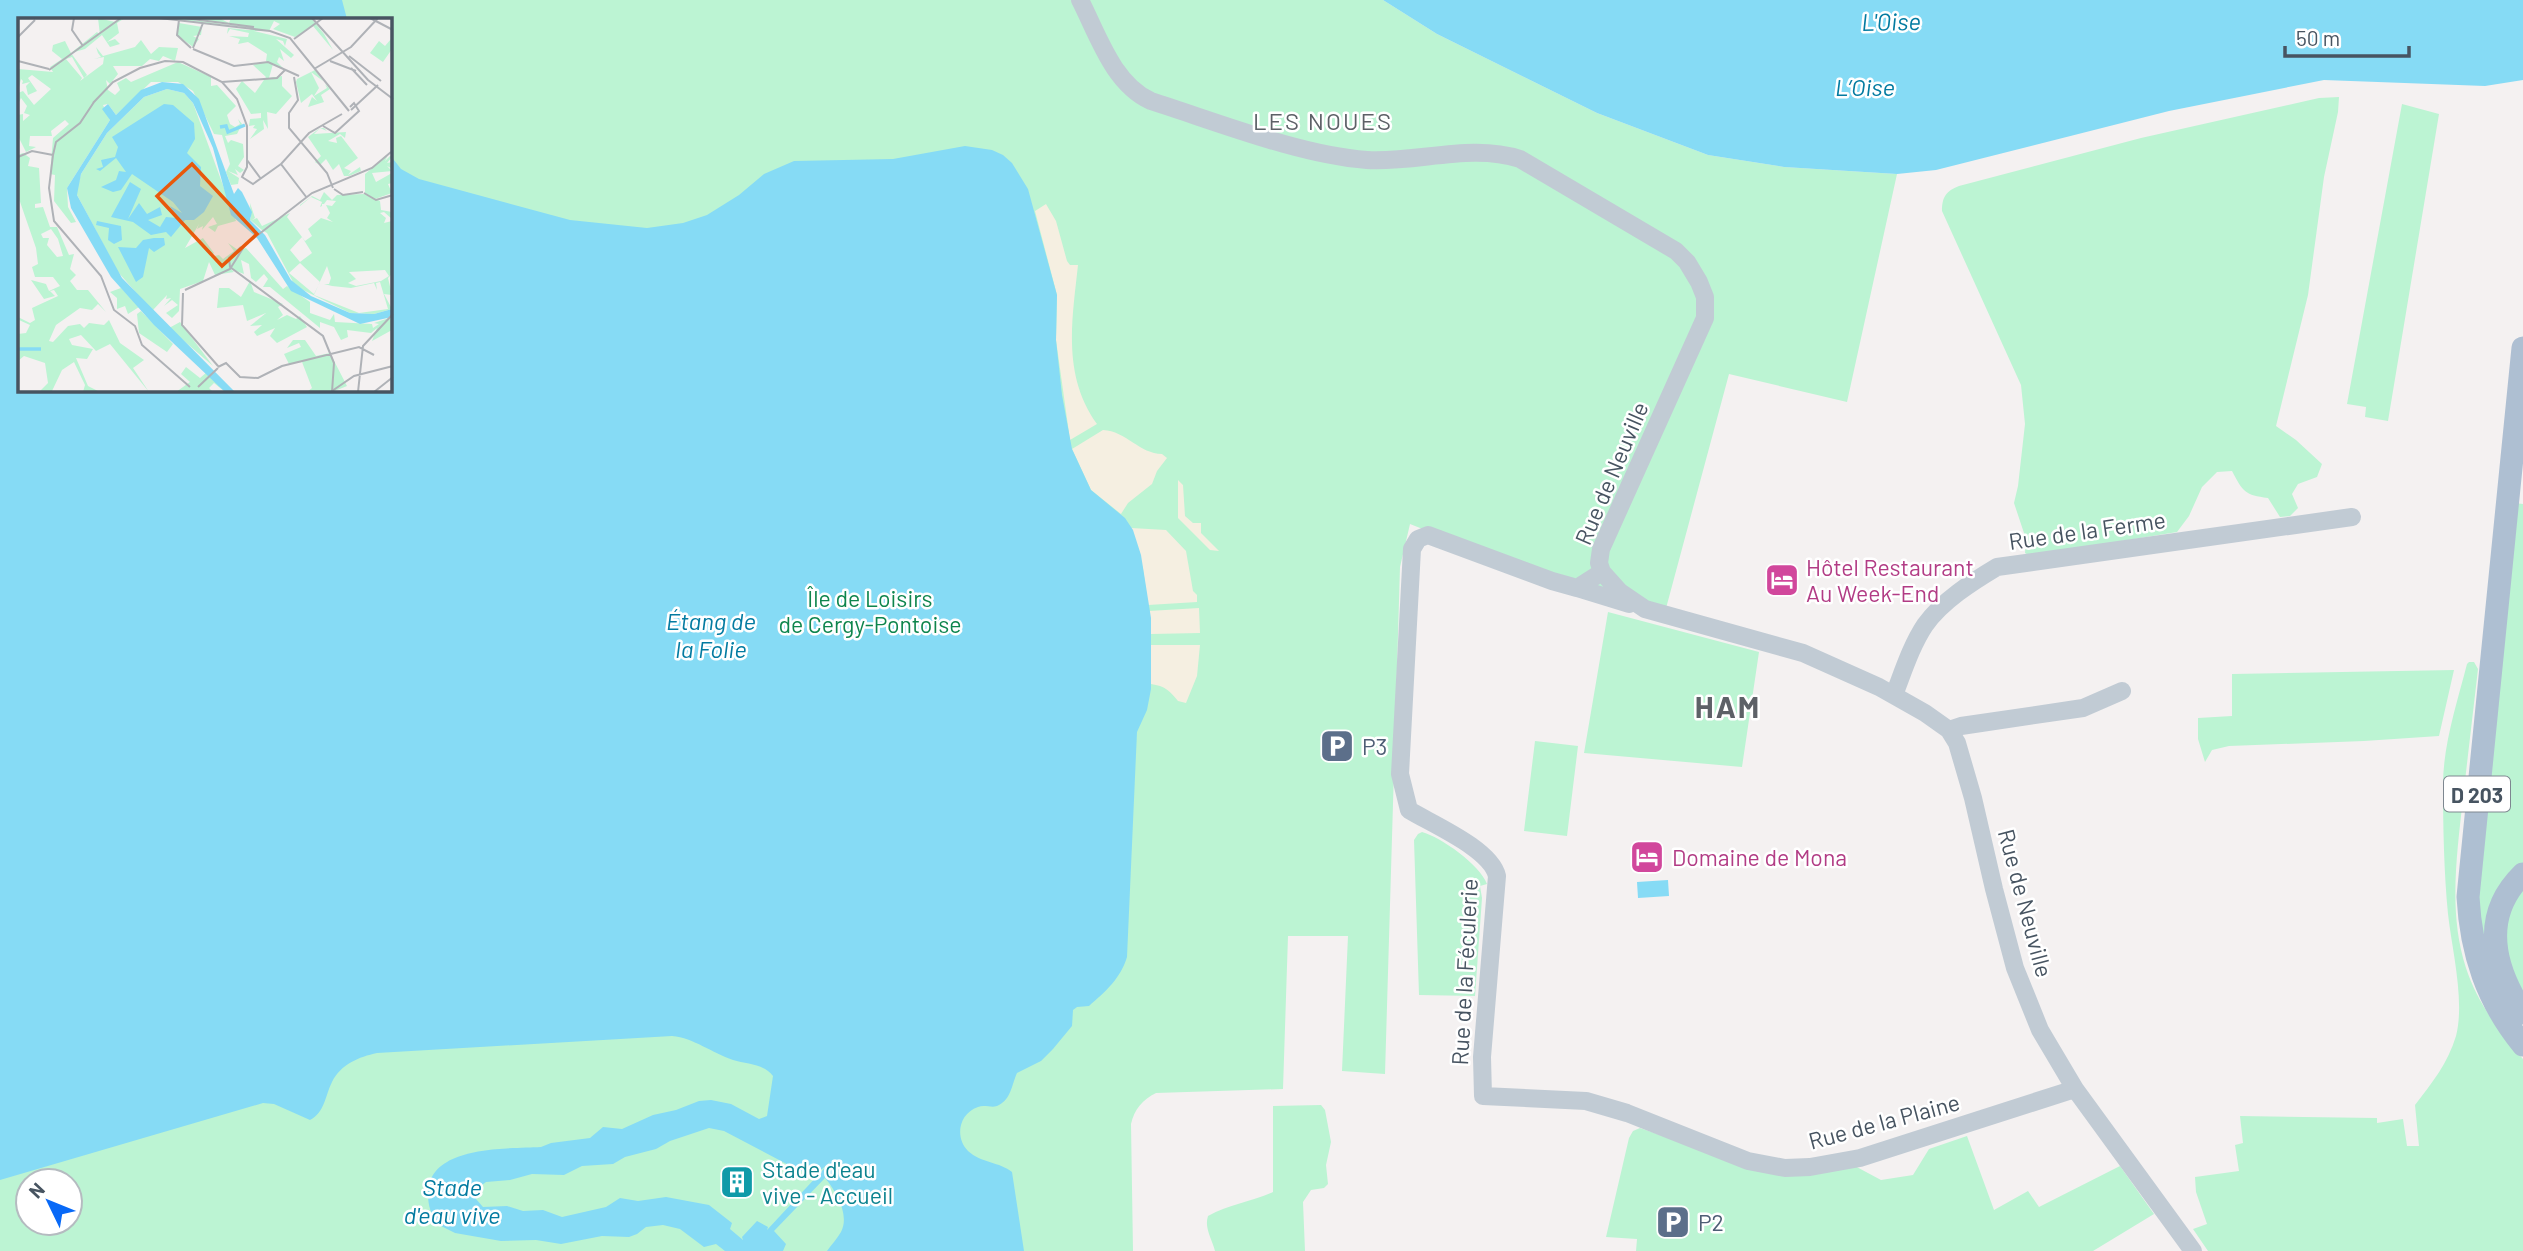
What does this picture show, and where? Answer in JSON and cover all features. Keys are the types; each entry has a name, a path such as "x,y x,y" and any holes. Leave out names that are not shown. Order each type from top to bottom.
{"main road":[{"name":"D 203","path":"2523,348 2468,897 2473,944 2482,976 2504,1020 2523,1045"},
{"path":"2523,874 2501,902 2495,938 2504,977 2523,1013"}],"street":[{"name":"Rue de Neuville","path":"1080,0 1121,77 1135,91 1152,101 1292,145 1344,157 1391,160 1476,153 1504,154 1520,159 1664,243 1687,261 1703,292 1705,318 1601,549 1599,563 1602,572 1620,592 1645,609 1803,653 1894,695 1949,730 1957,743 1973,798 2015,968 2040,1030 2076,1089 2193,1251"},
{"name":"Rue de la Ferme","path":"1894,695 1916,640 1926,624 1953,597 1997,568 2351,517"},
{"name":"Rue de la Féculerie","path":"1483,1096 1482,1057 1496,870 1484,854 1409,810 1400,774 1412,550 1420,537 1432,537 1577,588"},
{"path":"1577,588 1602,572"},
{"path":"1577,588 1645,609"},
{"path":"1949,730 2082,708 2122,691"},
{"name":"Rue de la Plaine","path":"1483,1096 1586,1101 1627,1113 1748,1161 1785,1168 1810,1167 1892,1149 2076,1089"}],"green space":[{"name":"Île de Loisirs de Cergy-Pontoise","path":"0,0 1383,0 1437,34 1597,113 1708,155 1784,167 1897,174 1847,402 1729,374 1665,612 1546,578 1410,524 1400,567 1385,1074 1342,1071 1348,936 1288,936 1283,1089 1156,1093 1143,1102 1134,1114 1131,1124 1133,1251 0,1251"},
{"path":"2339,97 2324,177 2308,295 2276,426 2322,464 2317,477 2298,484 2292,494 2298,508 2290,516 2280,517 2268,498 2246,491 2232,471 2217,472 2202,487 2189,516 2177,532 2030,556 2025,553 2026,539 2014,503 2025,424 2021,385 1942,211 1946,195 1959,186 2141,138 2319,98"},
{"path":"2402,104 2439,114 2388,421 2365,417 2366,407 2347,404"},
{"path":"2515,503 2523,504 2523,863 2487,941 2480,937 2477,900"},
{"path":"1608,612 1759,652 1742,767 1584,753"},
{"path":"2469,662 2474,662 2478,669 2457,862 2457,926 2460,947 2476,993 2498,1028 2523,1059 2523,1251 2208,1251 2193,1229 2207,1224 2196,1192 2195,1177 2239,1171 2235,1145 2243,1143 2240,1116 2377,1118 2377,1123 2403,1119 2407,1146 2419,1146 2415,1105 2444,1064 2453,1046 2458,1022 2457,975 2448,914 2443,785 2448,739"},
{"path":"2454,670 2439,736 2229,746 2212,750 2205,762 2198,739 2198,718 2232,716 2232,674"},
{"path":"1535,741 1578,746 1567,836 1524,831"},
{"path":"1422,832 1459,853 1477,869 1487,884 1480,886 1482,898 1475,996 1419,995 1414,840"},
{"path":"2523,887 2523,998 2511,970 2506,942 2509,915"},
{"path":"1321,1105 1325,1110 1331,1142 1326,1165 1328,1184 1324,1188 1311,1190 1303,1202 1305,1251 1215,1251 1208,1229 1208,1216 1273,1192 1273,1106"},
{"path":"1640,1128 1726,1158 1853,1165 1881,1180 1913,1175 1929,1149 1967,1136 1994,1210 2028,1191 2039,1207 2120,1166 2154,1214 2093,1251 1636,1251 1637,1239 1606,1237 1629,1138 1633,1131"}],"sand":[{"path":"1046,204 1056,221 1067,261 1070,265 1078,265 1072,327 1074,367 1078,386 1097,424 1070,440 1056,340 1057,295 1035,211"},
{"path":"1103,430 1119,434 1167,458 1157,471 1152,484 1128,503 1121,514 1091,490 1072,449"},
{"path":"1178,480 1183,485 1185,516 1193,523 1201,523 1201,533 1219,551 1210,550 1178,518"},
{"path":"1131,528 1166,530 1186,551 1197,602 1148,605 1143,569"},
{"path":"1199,608 1200,633 1151,634 1149,611"},
{"path":"1151,645 1200,645 1197,676 1186,703 1178,701 1164,688 1151,684"}],"water":[{"name":"Étang de la Folie","path":"0,0 342,0 347,18 18,18 18,392 392,392 392,158 401,169 419,179 570,220 647,228 683,223 707,215 739,195 764,174 794,161 893,159 965,146 992,150 1003,155 1012,163 1028,189 1057,295 1056,340 1072,449 1091,490 1125,518 1133,530 1141,555 1151,618 1151,689 1147,710 1137,732 1127,957 1121,972 1095,1001 1089,1006 1073,1010 1072,1026 1053,1049 1041,1061 1017,1073 1009,1095 1003,1102 997,1106 981,1106 971,1110 961,1127 961,1140 968,1151 1012,1172 1024,1251 827,1251 841,1232 844,1218 837,1196 825,1178 774,1231 786,1244 783,1251 725,1251 716,1244 704,1247 680,1229 663,1225 646,1227 629,1237 602,1236 561,1244 536,1240 501,1241 455,1233 437,1224 429,1202 431,1178 441,1166 455,1158 490,1150 541,1147 551,1143 590,1138 603,1127 622,1129 653,1115 699,1101 711,1100 731,1104 759,1119 767,1116 773,1076 769,1072 672,1036 377,1053 357,1059 340,1070 322,1108 310,1120 274,1104 263,1103 44,1167 14,1167 14,1176 0,1180","holes":["709,1128 724,1131 800,1171 820,1171 832,1160 767,1230 768,1227 757,1221 742,1237 743,1240 730,1229 732,1223 709,1205 666,1197 638,1201 620,1198 606,1207 562,1217 543,1210 523,1211 507,1206 483,1207 476,1199 478,1188 486,1182 510,1180 532,1174 564,1175 582,1166 613,1164 625,1157 656,1149 670,1141"]},
{"name":"L’Oise","path":"1383,0 2523,0 2523,80 2485,86 2324,80 2169,111 1936,170 1897,174 1784,167 1708,155 1597,113 1437,34"},
{"path":"1668,880 1669,896 1638,898 1637,882"}],"place":[{"name":"Hôtel Restaurant Au Week-End","path":"1782,580"},
{"name":"P3","path":"1337,746"},
{"name":"Domaine de Mona","path":"1647,857"},
{"name":"Stade d'eau vive - Accueil","path":"737,1182"},
{"name":"P2","path":"1673,1222"}],"district":[{"name":"LES NOUES","path":"1323,120"},
{"name":"HAM","path":"1728,706"}],"water label":[{"name":"L'Oise","path":"1891,21"},
{"name":"Stade d'eau vive","path":"452,1200"}]}
